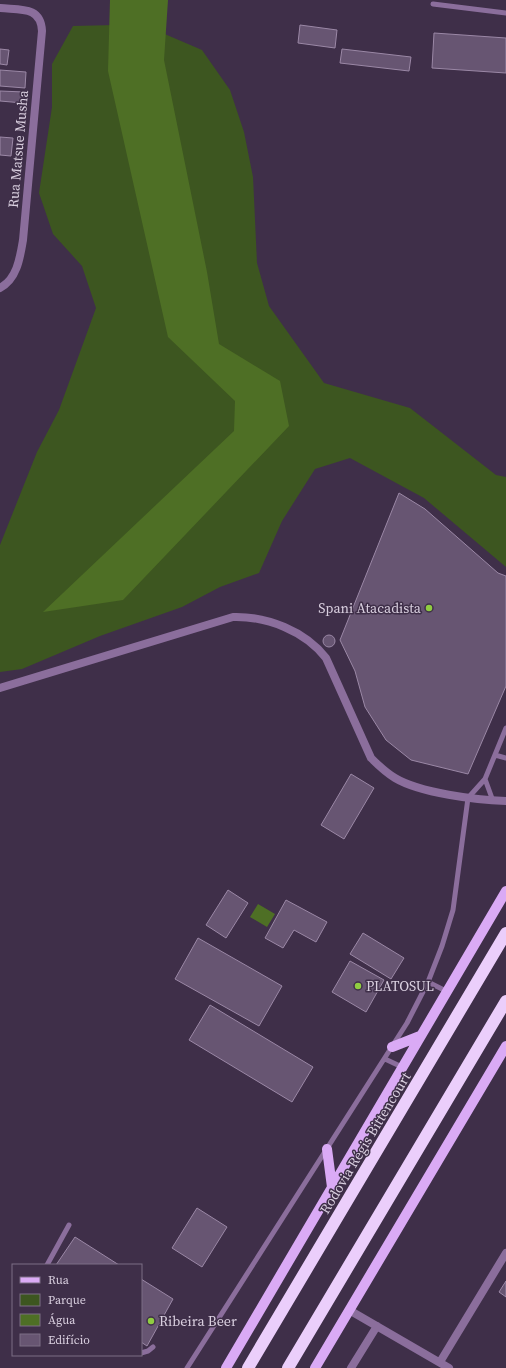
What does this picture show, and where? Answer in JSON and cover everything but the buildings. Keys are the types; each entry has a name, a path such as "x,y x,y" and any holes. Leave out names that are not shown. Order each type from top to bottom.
{"highway":[{"name":"Rodovia Régis Bittencourt","path":"248,1368 506,933"},
{"path":"288,1368 506,1001"},
{"path":"486,1034 506,1007"}],"main road":[{"path":"226,1368 446,990 506,891"},
{"path":"392,1047 420,1036"},
{"path":"315,1368 506,1046"},
{"path":"327,1149 332,1187"}],"street":[{"name":"Rua Matsue Musha","path":"0,8 30,11 39,17 42,31 23,240 18,265 12,279 0,288"},
{"path":"0,688 233,617 249,616 261,619 299,634 311,641 326,658 371,758 382,769 395,778 413,786 468,798 506,802"},
{"path":"493,801 506,807"},
{"path":"438,1365 506,1253"},
{"path":"349,1310 438,1365 449,1368"},
{"path":"352,1368 377,1326"}],"lane":[{"path":"433,4 506,13"},
{"path":"186,1368 407,1024 428,982 442,946 453,910 468,798 485,779 506,728"},
{"path":"495,755 506,758"},
{"path":"485,779 493,801"},
{"path":"428,982 446,990"},
{"path":"385,1059 402,1067"},
{"path":"48,1264 69,1225"},
{"path":"142,1353 148,1351 153,1347"}],"green space":[{"path":"116,25 160,32 202,50 230,90 244,132 253,177 257,263 269,306 324,383 410,408 496,475 506,477 506,567 424,498 350,458 315,469 282,521 259,573 220,587 182,607 100,636 22,669 0,672 0,545 37,452 59,410 96,308 82,266 53,234 39,193 52,107 52,64 73,26"}],"water":[{"path":"110,0 168,0 164,60 207,272 219,344 280,381 289,426 123,600 43,612 234,431 235,401 168,337 108,71"},
{"path":"258,904 275,914 267,927 250,917"}],"place":[{"name":"Spani Atacadista","path":"429,608"},
{"name":"PLATOSUL","path":"358,986"},
{"name":"Ribeira Beer","path":"151,1321"}]}
